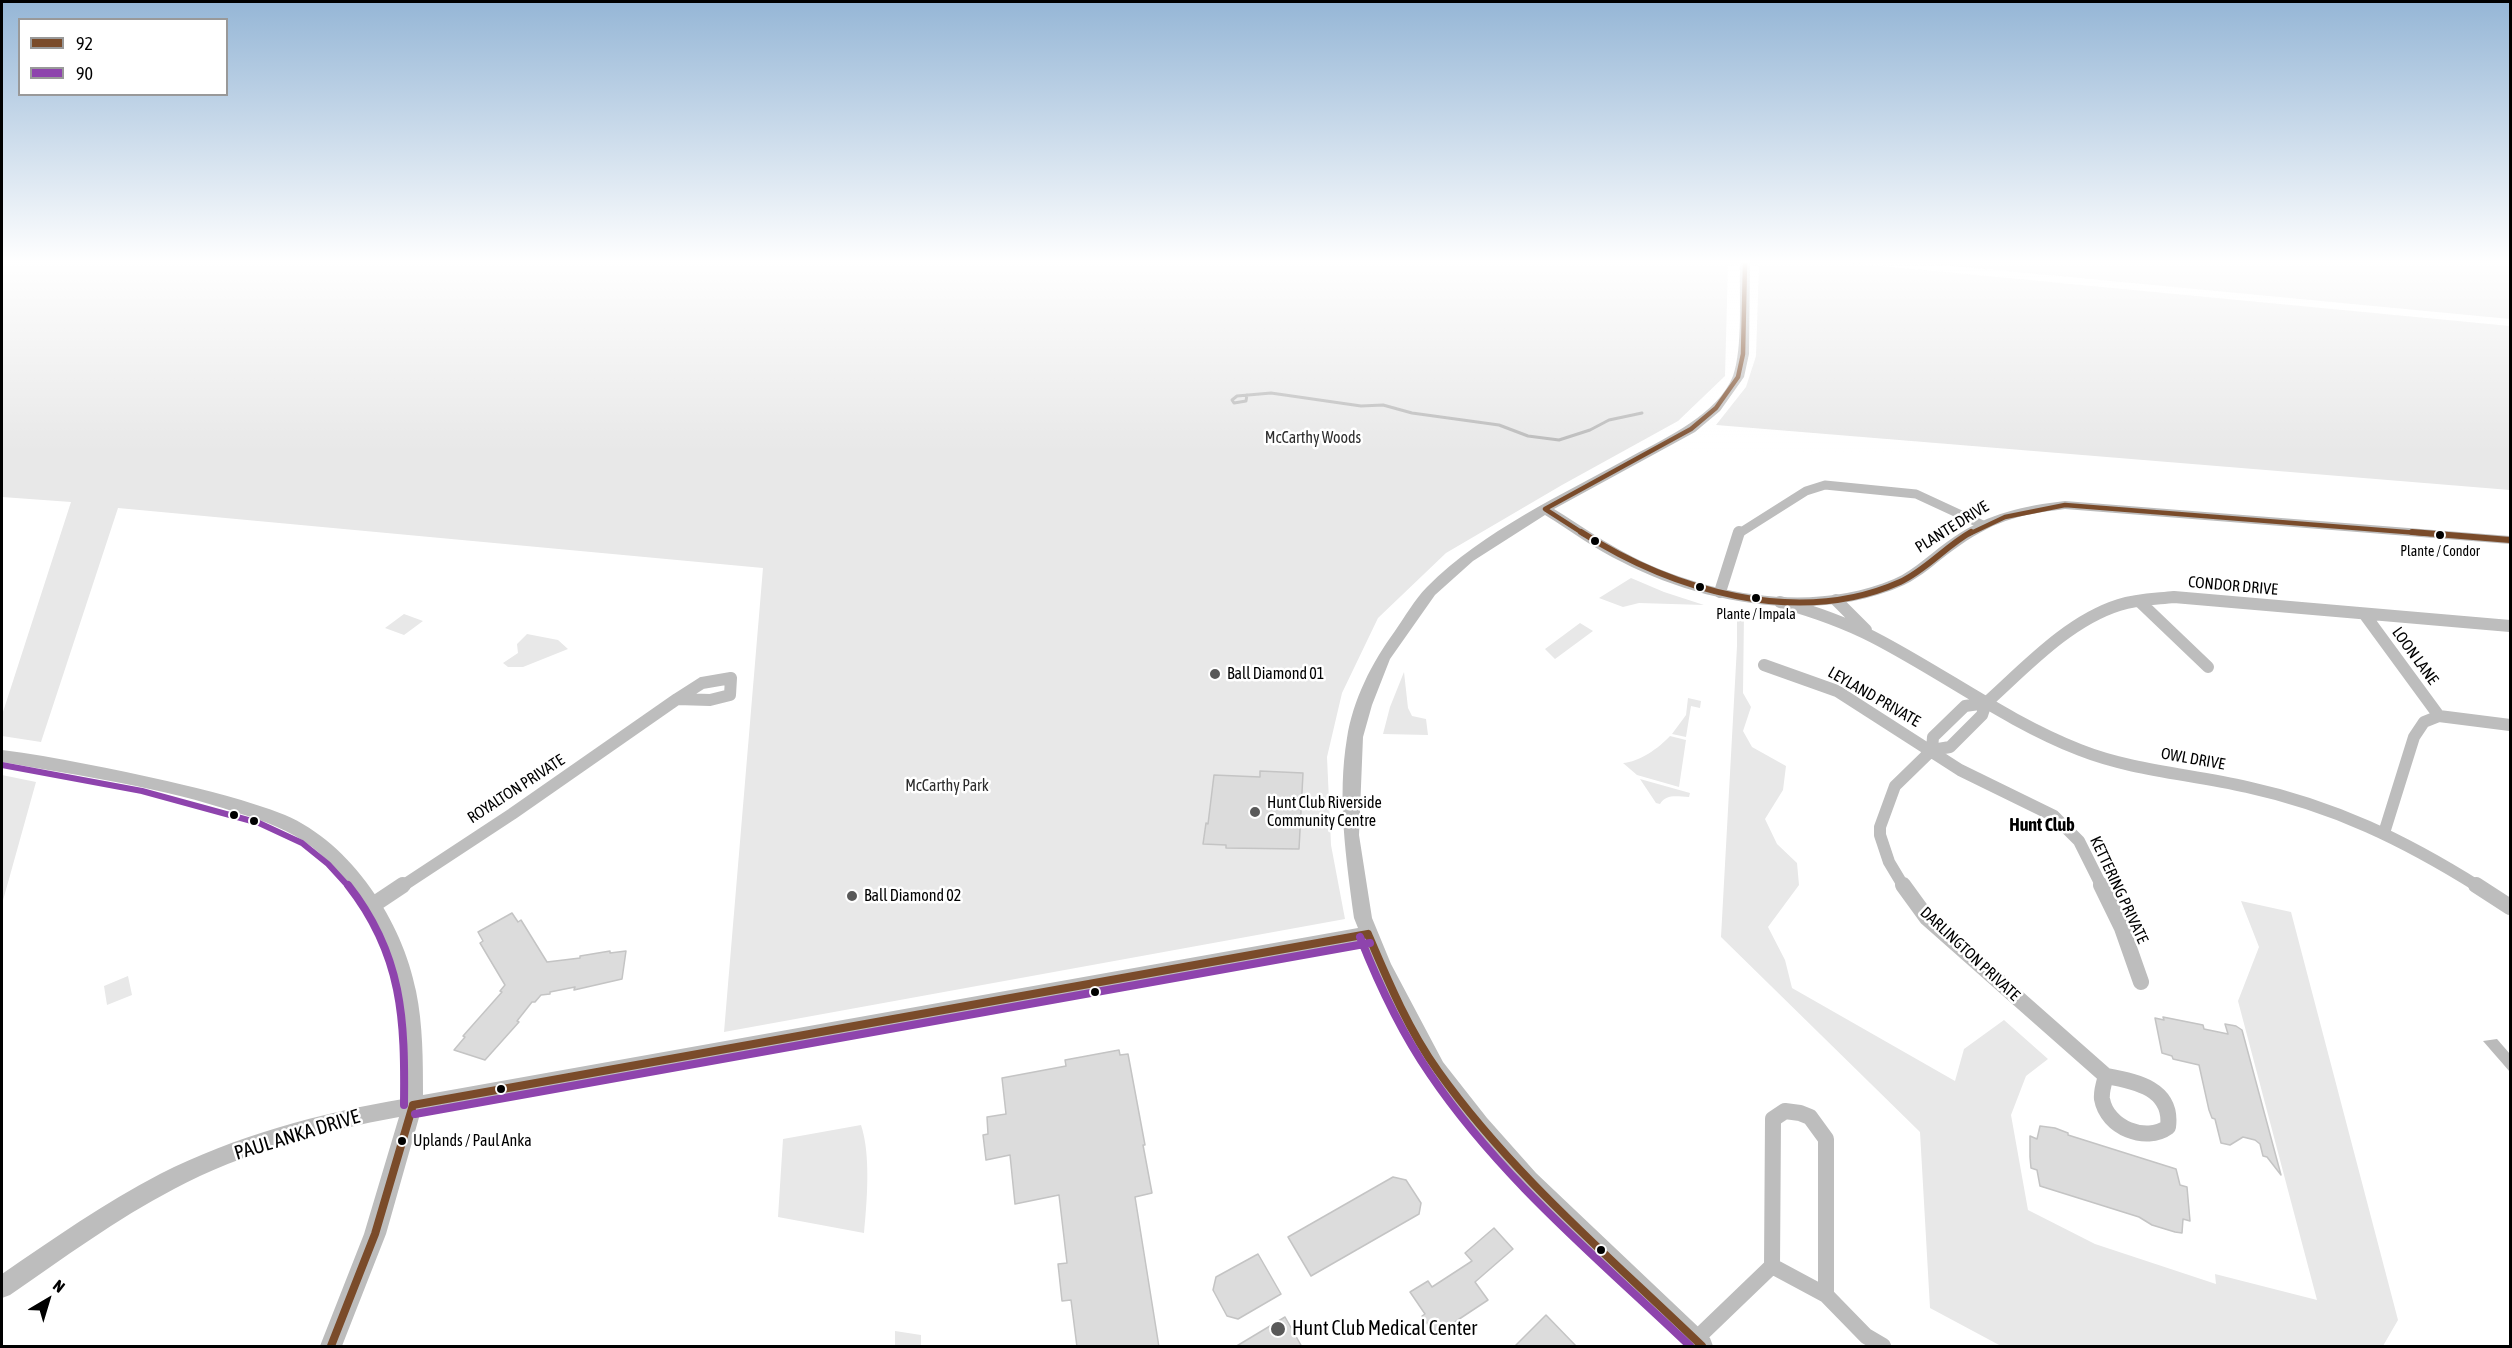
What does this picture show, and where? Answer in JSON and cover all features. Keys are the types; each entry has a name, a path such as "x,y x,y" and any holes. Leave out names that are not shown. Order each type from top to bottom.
{"street":[{"path":"1744,326 1743,354 1738,377 1716,408 1690,429 1545,509 1468,558 1420,603 1383,658 1364,705 1355,738 1351,835 1363,918 1368,934 1406,1014 1436,1068 1480,1125 1529,1180 1699,1343 1772,1266 1773,1119 1785,1111 1802,1112 1814,1120 1826,1139 1826,1295"},
{"path":"1720,592 1739,532 1806,491 1825,485 1916,494 1983,525"},
{"name":"PLANTE DRIVE","path":"1545,509 1640,566 1681,582 1720,592 1770,599 1836,600 1900,581 1983,525 2019,512 2064,505 2511,540"},
{"name":"CONDOR DRIVE","path":"1986,703 2028,665 2096,614 2119,604 2174,597 2511,626"},
{"name":"OWL DRIVE","path":"1770,599 1808,610 1873,637 1986,703 2081,750 2143,768 2258,790 2324,808 2384,832 2452,870 2511,907"},
{"name":"OWL DRIVE","path":"1836,600 1873,637"},
{"path":"2140,602 2208,667"},
{"name":"LOON LANE","path":"2365,615 2439,716"},
{"name":"LEYLAND PRIVATE","path":"1764,665 1837,691 1932,750"},
{"name":"ROYALTON PRIVATE","path":"373,905 512,814 677,699"},
{"name":"DARLINGTON PRIVATE","path":"1932,750 1933,736 1965,706 1986,703 1982,715 1950,747 1932,750 1895,786 1880,827 1889,862 1927,918 2106,1076"},
{"path":"2384,832 2414,737 2424,722 2439,716 2511,724"},
{"name":"KETTERING PRIVATE","path":"1932,750 1960,770 2054,816 2079,841 2122,928 2141,982"},
{"path":"2,756 147,782 210,797 280,820 317,842 344,867 373,905 390,938 407,990 412,1050 413,1106 375,1234 331,1347"},
{"name":"PAUL ANKA DRIVE","path":"2,1287 97,1222 168,1181 237,1152 338,1119 1368,934"},
{"path":"1772,1266 1826,1295 1866,1336 1883,1347"}],"green space":[{"path":"2,326 1726,326 1725,376 1678,421 1446,553 1378,618 1342,693 1327,757 1331,845 1345,919 724,1032 763,568 118,508 41,742 2,736 2,715 71,502 2,497"},
{"path":"1757,326 2510,326 2510,490 1716,425 1746,387 1756,356"},
{"path":"1631,578 1704,605 1639,603 1623,607 1599,598"},
{"path":"1737,609 1744,613 1743,693 1751,707 1743,731 1752,747 1786,766 1783,790 1765,819 1777,844 1797,863 1799,885 1768,927 1785,960 1792,988 1955,1081 1964,1049 2004,1020 2048,1059 2026,1076 2011,1115 2028,1210 2095,1244 2216,1284 2215,1274 2317,1300 2238,1001 2259,947 2241,901 2291,912 2398,1320 2383,1346 2001,1346 1930,1308 1920,1132 1721,937 1737,646"},
{"path":"404,614 423,621 404,635 385,628"},
{"path":"1580,623 1593,631 1555,659 1545,649"},
{"path":"527,634 558,640 568,649 523,667 508,667 503,663 518,653 517,644"},
{"path":"1404,672 1408,708 1412,716 1426,719 1428,735 1383,734 1390,707"},
{"path":"1688,698 1701,701 1700,708 1691,706 1686,737 1672,734 1686,715"},
{"path":"1670,736 1686,740 1679,787 1637,775 1623,763 1648,754"},
{"path":"2,775 36,782 2,904"},
{"path":"1640,779 1690,793 1689,797 1669,797 1660,804 1656,803"},
{"path":"128,976 132,995 107,1005 104,986"},
{"path":"861,1125 867,1164 864,1233 778,1217 783,1139"},
{"path":"895,1331 921,1335 921,1346 895,1346"}],"shaded area":[{"path":"2497,1039 2510,1054 2510,1072 2483,1041"}],"building":[{"name":"Hunt Club Riverside Community Centre","path":"1260,771 1303,773 1299,849 1226,848 1226,845 1203,844 1214,775 1260,777"},
{"path":"512,913 518,922 521,920 547,962 610,951 610,953 626,951 622,979 541,995 535,1002 532,1002 517,1021 519,1022 485,1060 454,1050 465,1037 463,1036 502,992 500,991 505,985 480,943 483,941 478,932"},
{"path":"2163,1017 2203,1025 2204,1029 2228,1034 2225,1024 2242,1030 2281,1175 2267,1157 2263,1156 2260,1144 2255,1140 2243,1137 2230,1145 2221,1143 2215,1119 2212,1118 2209,1110 2199,1065 2173,1059 2172,1056 2162,1053 2155,1018 2164,1020"},
{"path":"1119,1050 1120,1055 1128,1054 1152,1193 1135,1197 1159,1347 1077,1347 1071,1300 1062,1301 1058,1264 1067,1263 1059,1195 1015,1204 1010,1155 986,1160 983,1135 988,1134 987,1117 1006,1114 1002,1078 1066,1066 1065,1060"},
{"path":"2040,1126 2055,1128 2068,1135 2176,1169 2180,1185 2187,1187 2190,1221 2183,1219 2182,1233 2152,1225 2139,1217 2040,1186 2037,1170 2031,1168 2030,1136 2037,1139"},
{"path":"1393,1177 1406,1180 1421,1203 1419,1214 1311,1276 1288,1237"},
{"path":"1494,1228 1513,1249 1475,1282 1488,1300 1435,1335 1422,1316 1425,1314 1410,1292 1428,1281 1432,1287 1472,1261 1465,1253"},
{"path":"1258,1254 1281,1294 1238,1319 1227,1316 1213,1290 1216,1277"},
{"path":"1546,1315 1577,1347 1514,1347"},
{"name":"Hunt Club Medical Center","path":"1285,1317 1302,1347 1235,1347"}],"waterway":[{"path":"1247,395 1271,393 1361,406 1383,405 1412,413 1499,425 1528,436 1559,440 1590,430 1609,420 1642,413"},
{"path":"1247,395 1246,401 1234,403 1232,400 1237,396 1247,395"}],"transit line":[{"name":"92","path":"1545,509 1691,429 1716,408 1738,377 1743,354 1744,326"},
{"name":"92","path":"1545,509 1615,553 1669,577 1734,595 1802,602 1868,593 1899,582 1920,570 1951,545 1979,528 2019,513 2065,505 2510,540"},
{"name":"90","path":"2,765 114,785 197,804 270,827 312,850 328,864 355,895 386,951 393,971 403,1019 404,1105"},
{"name":"92","path":"1368,934 1408,1022 1438,1071 1467,1109 1530,1180 1702,1346"},
{"name":"92","path":"413,1105 1368,934"},
{"name":"90","path":"1360,937 1400,1025 1430,1075 1458,1113 1520,1184 1690,1346"},
{"name":"90","path":"415,1114 1370,943"},
{"name":"92","path":"331,1346 375,1234 413,1105"}],"place":[{"name":"Plante / Condor","path":"2440,535"},
{"name":"Plante / Impala","path":"1756,598"},
{"name":"Ball Diamond 01","path":"1215,674"},
{"name":"Hunt Club Riverside Community Centre","path":"1255,812"},
{"name":"Ball Diamond 02","path":"852,896"},
{"name":"Uplands / Paul Anka","path":"402,1141"},
{"name":"Hunt Club Medical Center","path":"1278,1329"}],"district":[{"name":"Hunt Club","path":"2042,825"}],"park label":[{"name":"McCarthy Woods","path":"1313,438"},
{"name":"McCarthy Park","path":"947,786"}]}
